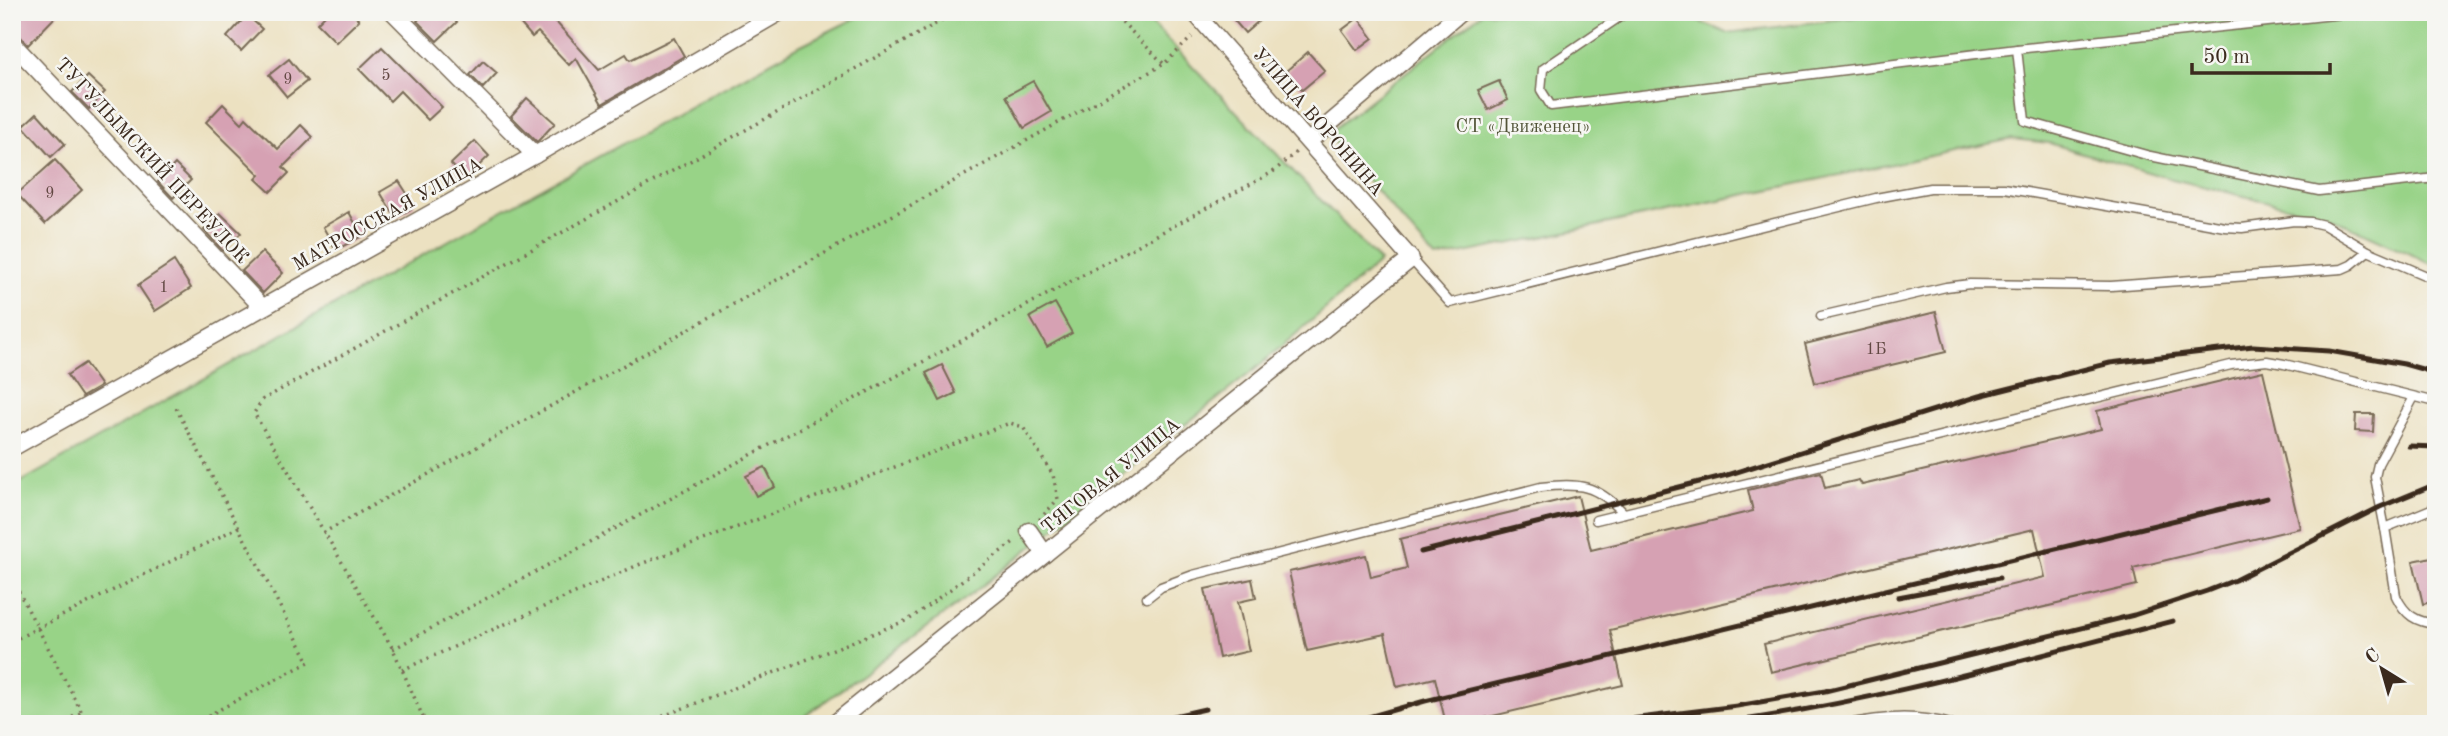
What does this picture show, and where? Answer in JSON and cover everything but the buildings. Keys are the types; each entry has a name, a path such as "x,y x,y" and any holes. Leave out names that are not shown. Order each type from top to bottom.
{"street":[{"path":"393,12 535,155"},
{"name":"МАТРОССКАЯ УЛИЦА","path":"12,448 535,155 780,12"},
{"path":"1309,141 1461,12"},
{"name":"УЛИЦА ВОРОНИНА","path":"1199,18 1411,259"},
{"name":"ТУГУЛЫМСКИЙ ПЕРЕУЛОК","path":"12,43 262,307"},
{"name":"ТЯГОВАЯ УЛИЦА","path":"834,724 1411,259"},
{"path":"1029,531 1045,554"}],"lane":[{"path":"1627,12 1543,69 1541,90 1551,106 2017,49 2361,12"},
{"path":"2017,49 2025,121 2150,156 2319,191 2436,178"},
{"path":"1411,259 1450,303 1876,198 1930,188 1974,187 2004,188 2225,227 2311,222 2324,225 2368,251 2436,280"},
{"path":"1821,316 1946,287 1970,284 2111,286 2342,269 2368,251"},
{"path":"1597,520 2231,365 2267,361 2284,364 2436,402"},
{"path":"2414,397 2378,464 2375,477 2396,596 2408,615 2419,622 2436,624"},
{"path":"1147,598 1161,587 1193,575 1541,487 1566,484 1587,486 1601,492 1624,513"},
{"path":"2385,529 2436,507"},
{"path":"1848,724 1891,717 1936,720 1950,724"}],"path":[{"path":"426,724 393,649 254,413 262,400 957,12"},
{"path":"1112,12 1164,64"},
{"path":"323,533 1164,64 1199,18"},
{"path":"393,649 1273,172 1309,141"},
{"path":"176,408 310,662 192,724"},
{"path":"402,670 638,565 1010,423 1023,427 1053,475 1058,499 1029,531 910,619 643,724"},
{"path":"12,641 239,527"},
{"path":"12,579 88,724"},
{"path":"60,724 82,712"}],"green space":[{"path":"868,12 1141,12 1380,262 1254,370 972,594 794,724 12,724 12,487 485,220 801,45"},
{"name":"СТ «Движенец»","path":"1483,12 1676,12 1727,33 1898,12 2436,12 2436,266 2328,216 2168,178 2049,143 2012,139 1436,259 1327,134"}],"railway":[{"path":"1421,552 1727,475 1979,396 2110,363 2253,346 2329,351 2404,364 2436,373"},
{"path":"2409,446 2436,447"},
{"path":"1590,724 1737,706 1825,691 2134,615 2235,580 2380,507 2436,484"},
{"path":"1344,724 1425,701 2267,498"},
{"path":"1898,597 1999,578"},
{"path":"1714,724 1887,693 2173,621"},
{"path":"1139,724 1205,709"}]}
